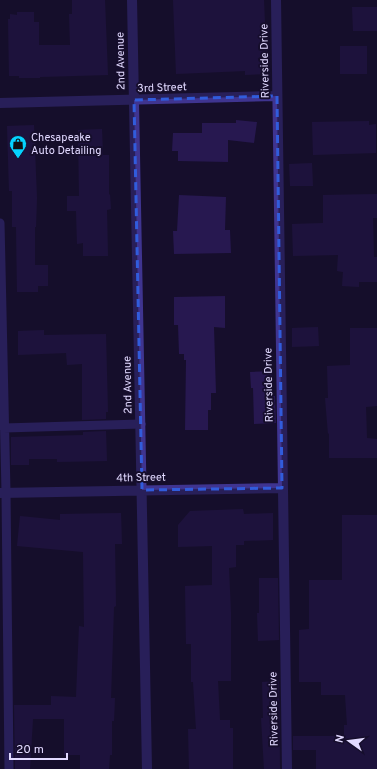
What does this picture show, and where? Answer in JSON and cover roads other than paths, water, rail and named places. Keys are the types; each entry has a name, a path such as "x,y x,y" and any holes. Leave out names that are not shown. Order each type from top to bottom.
{"street":[{"name":"2nd Avenue","path":"132,0 148,769"},
{"name":"Riverside Drive","path":"276,0 287,769"},
{"name":"3rd Street","path":"0,103 277,96"},
{"name":"4th Street","path":"3,492 282,488"}],"lane":[{"path":"0,223 4,428 3,492 9,769"},
{"path":"4,428 141,424"}],"place":[{"name":"Chesapeake Auto Detailing","path":"18,159"}]}
